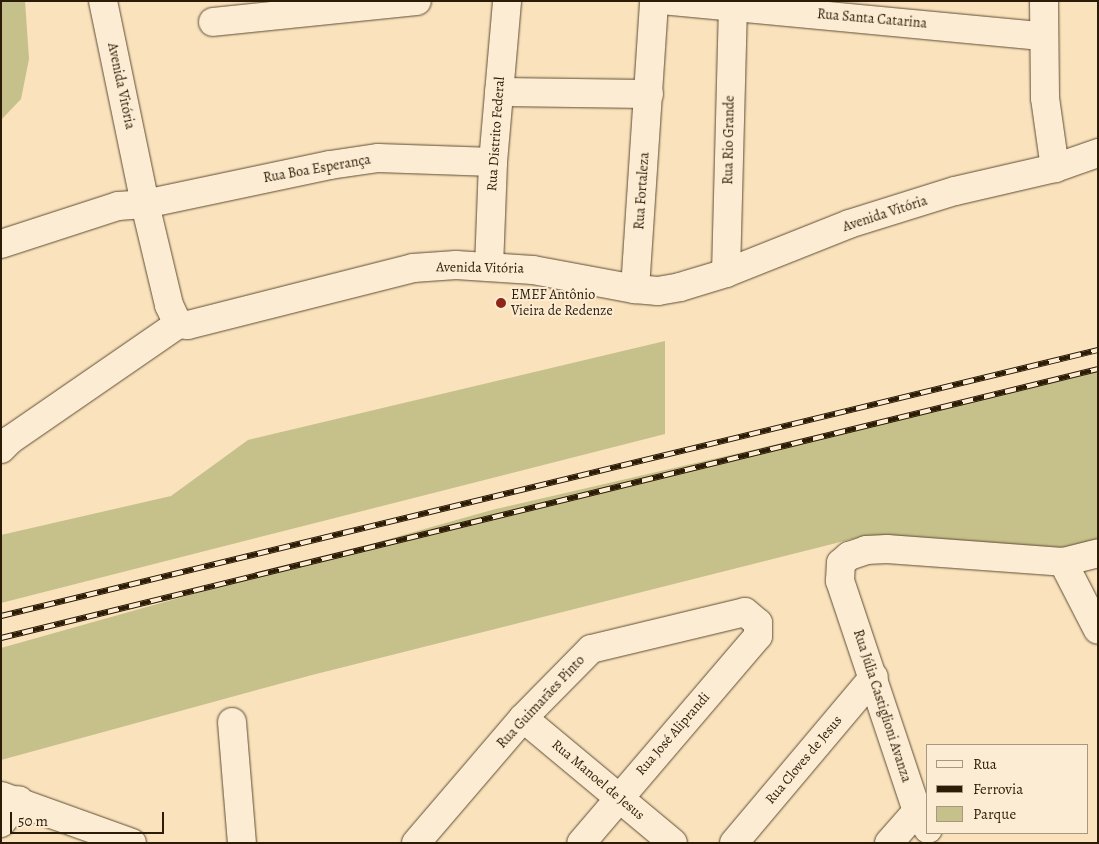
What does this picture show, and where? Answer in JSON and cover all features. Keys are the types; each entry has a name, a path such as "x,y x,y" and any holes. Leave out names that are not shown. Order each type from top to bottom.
{"street":[{"name":"Avenida Vitória","path":"103,1 145,204 169,305 178,324 188,324 413,268 456,265 533,270 635,288 665,289 726,273 849,224 955,191 1056,168 1098,153"},
{"path":"213,22 356,4 416,1"},
{"name":"Rua Distrito Federal","path":"489,267 492,162 507,1"},
{"name":"Rua Fortaleza","path":"635,288 654,1"},
{"name":"Rua Santa Catarina","path":"670,1 1043,36"},
{"path":"1044,1 1045,98 1056,168"},
{"name":"Rua Rio Grande","path":"726,273 733,6"},
{"path":"499,92 649,94"},
{"name":"Rua Boa Esperança","path":"1,244 84,215 118,206 145,204 378,158 492,162"},
{"path":"1,449 10,440 178,324"},
{"name":"Rua Júlia Castiglioni Avanza","path":"925,824 840,581 841,563 849,556 873,550 962,552 1063,562"},
{"path":"1098,553 1063,562 1098,630"},
{"name":"Rua Guimarães Pinto","path":"416,843 523,718 591,649 745,612 758,623"},
{"name":"Rua José Aliprandi","path":"581,843 758,636 758,623"},
{"name":"Rua Cloves de Jesus","path":"734,843 874,677"},
{"name":"Rua Manoel de Jesus","path":"523,718 673,843"},
{"path":"232,722 242,843"},
{"path":"1,823 10,798 132,843"},
{"path":"890,843 925,824"}],"green space":[{"path":"1,1 25,1 29,59 21,99 1,120"},
{"path":"665,341 665,434 1,603 1,535 171,496 248,440"},
{"path":"1098,370 1098,541 1044,552 951,540 860,537 312,675 1,760 1,648 492,510"}],"railway":[{"path":"1,616 1098,350"},
{"path":"1,638 1098,369"}],"place":[{"name":"EMEF Antônio Vieira de Redenze","path":"501,303"}]}
